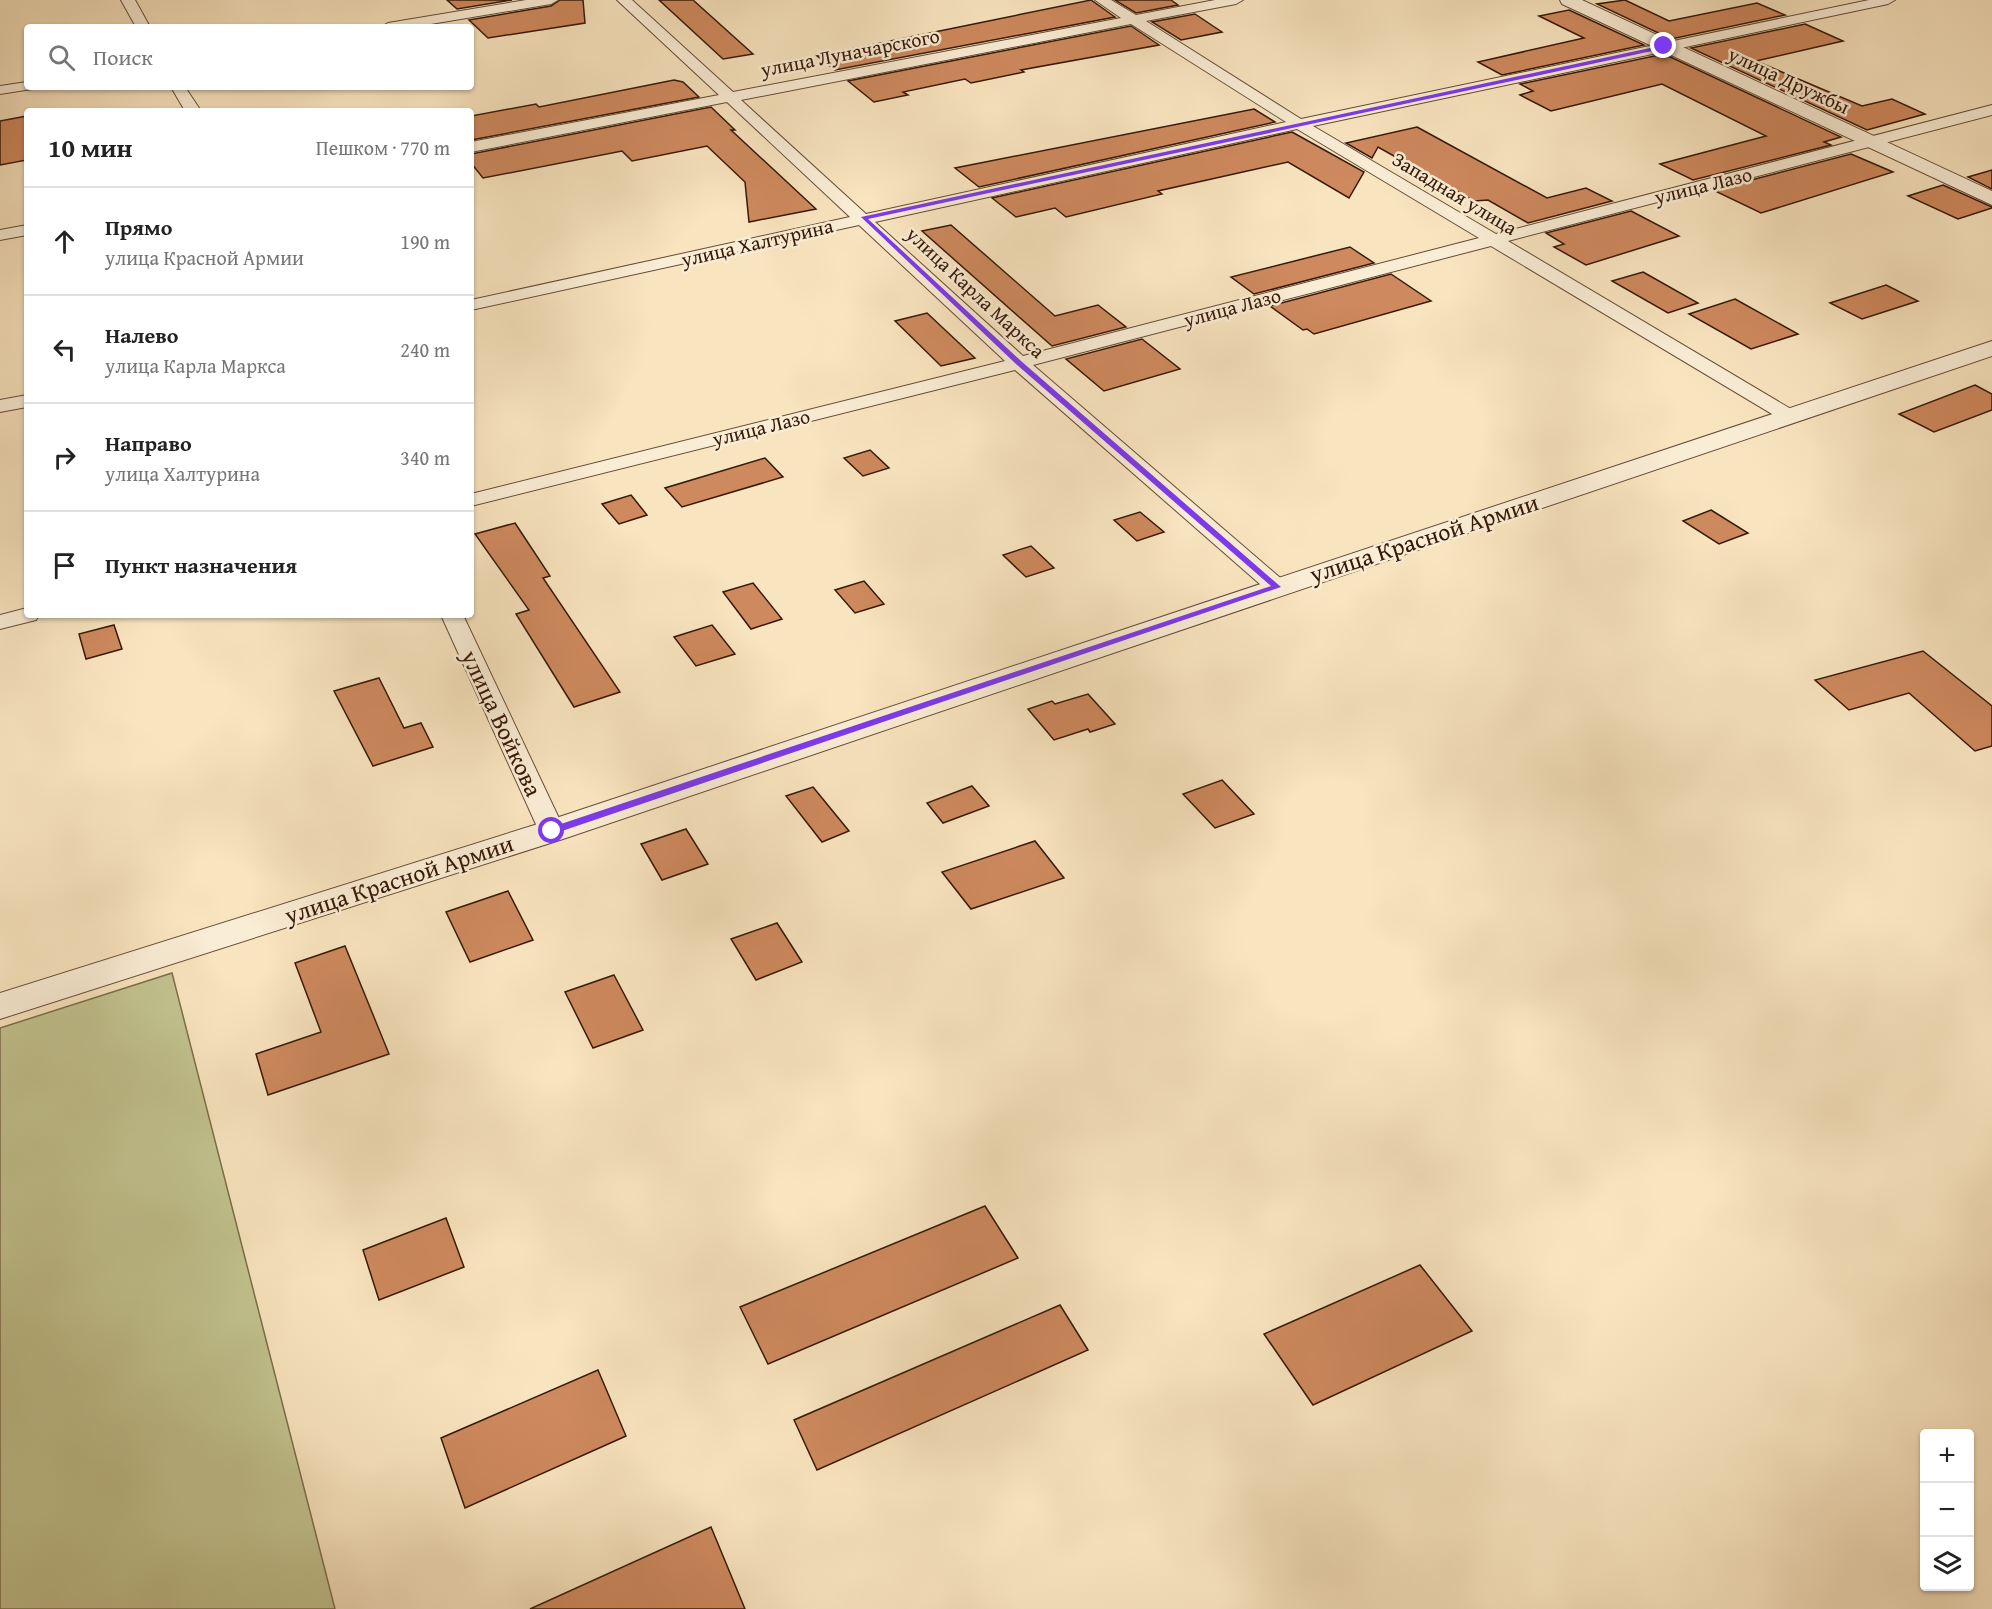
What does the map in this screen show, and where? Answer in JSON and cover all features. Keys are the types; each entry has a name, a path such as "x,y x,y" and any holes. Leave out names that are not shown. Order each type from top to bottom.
{"street":[{"path":"128,0 141,24"},
{"path":"406,24 551,0"},
{"name":"улица Карла Маркса","path":"624,0 1018,363 1277,587"},
{"name":"Западная улица","path":"1102,0 1299,124 1789,416"},
{"name":"улица Луначарского","path":"474,146 1236,0"},
{"name":"улица Дружбы","path":"1568,0 1992,200"},
{"name":"улица Халтурина","path":"474,304 1299,124 1888,0"},
{"path":"0,90 24,86"},
{"path":"180,90 191,108"},
{"name":"улица Лазо","path":"474,499 1018,363 1992,110"},
{"path":"0,235 24,231"},
{"name":"улица Красной Армии","path":"0,1006 552,831 1992,348"},
{"path":"0,406 24,402"},
{"path":"0,622 24,616"},
{"name":"улица Войкова","path":"453,618 552,831"}],"green space":[{"path":"172,973 335,1609 0,1609 0,1028"}],"building":[{"path":"447,0 512,0 457,9"},
{"path":"560,0 583,0 585,23 488,38 469,20 551,6"},
{"path":"659,0 693,0 753,54 723,59"},
{"path":"1091,0 1115,17 835,70 817,56"},
{"path":"1115,0 1171,0 1178,5 1136,13"},
{"path":"1625,0 1669,21 1757,3 1785,15 1671,39 1597,4"},
{"path":"1569,10 1644,45 1502,75 1478,62 1584,38 1539,16"},
{"path":"1195,14 1222,32 1181,40 1152,22"},
{"path":"1805,24 1843,41 1756,61 1862,106 1892,99 1925,114 1867,130 1691,48"},
{"path":"1131,26 1159,45 1021,70 1024,72 971,83 965,79 903,92 908,95 874,102 848,81"},
{"path":"1664,54 1841,137 1824,142 1831,145 1693,180 1660,164 1766,136 1662,84 1551,111 1520,95 1533,91 1520,84"},
{"path":"674,80 683,82 699,97 474,139 474,115 536,104 539,107"},
{"path":"711,107 735,130 731,130 816,209 749,222 745,182 707,146 632,161 622,151 483,178 474,167 474,153"},
{"path":"1254,109 1275,122 979,187 955,168"},
{"path":"24,117 24,161 0,165 0,121"},
{"path":"1417,127 1547,198 1586,188 1612,201 1528,223 1488,200 1474,201 1378,147 1372,158 1346,143"},
{"path":"1292,132 1364,172 1349,198 1288,162 1158,191 1162,194 1066,217 1055,208 1016,217 992,198"},
{"path":"1851,154 1893,172 1761,213 1713,190"},
{"path":"1992,170 1992,189 1968,177"},
{"path":"1943,185 1992,208 1958,219 1908,196"},
{"path":"1631,211 1679,236 1586,265 1554,247 1564,244 1546,233"},
{"path":"951,225 1055,316 1098,305 1126,327 1052,346 922,231"},
{"path":"1350,247 1374,263 1254,294 1231,277"},
{"path":"1643,272 1698,303 1668,313 1612,281"},
{"path":"1391,274 1431,301 1314,334 1307,329 1303,330 1270,306"},
{"path":"1886,285 1918,301 1862,319 1830,303"},
{"path":"1735,299 1798,334 1751,349 1689,314"},
{"path":"927,313 975,358 941,366 895,321"},
{"path":"1142,339 1180,369 1104,391 1066,359"},
{"path":"1975,385 1992,394 1992,410 1934,432 1899,414"},
{"path":"870,450 889,468 863,476 844,458"},
{"path":"765,458 783,477 682,507 665,488"},
{"path":"631,495 647,515 619,524 602,504"},
{"path":"1711,510 1748,533 1719,544 1683,521"},
{"path":"1140,512 1164,532 1137,541 1114,520"},
{"path":"515,523 550,576 543,578 620,692 574,707 516,614 529,610 475,534"},
{"path":"1031,546 1054,568 1026,577 1003,555"},
{"path":"864,581 884,604 855,613 835,590"},
{"path":"753,583 782,619 751,629 723,592"},
{"path":"114,625 122,649 86,659 79,634"},
{"path":"712,625 735,654 696,666 674,637"},
{"path":"1923,651 1992,706 1992,746 1975,751 1909,693 1849,710 1815,680"},
{"path":"379,678 404,728 421,723 433,747 373,766 334,691"},
{"path":"1088,694 1115,724 1090,732 1088,729 1054,740 1028,709 1052,701 1055,704"},
{"path":"1222,780 1254,814 1215,828 1183,794"},
{"path":"972,786 989,806 943,823 927,803"},
{"path":"813,787 849,831 822,842 786,796"},
{"path":"686,829 708,864 662,880 641,844"},
{"path":"1035,841 1064,878 971,909 942,872"},
{"path":"508,891 533,940 470,962 446,912"},
{"path":"777,923 802,962 756,980 731,939"},
{"path":"345,946 389,1054 268,1095 256,1054 321,1032 295,963"},
{"path":"614,975 643,1030 593,1048 565,992"},
{"path":"985,1206 1018,1258 768,1364 740,1307"},
{"path":"446,1218 464,1267 379,1300 363,1250"},
{"path":"1420,1265 1472,1331 1313,1405 1264,1334"},
{"path":"1060,1305 1088,1350 817,1470 794,1420"},
{"path":"598,1370 626,1436 465,1508 441,1438"},
{"path":"711,1527 745,1609 530,1609"}],"route":[{"path":"552,831 1277,587 1018,363 863,218 1664,46"}]}
